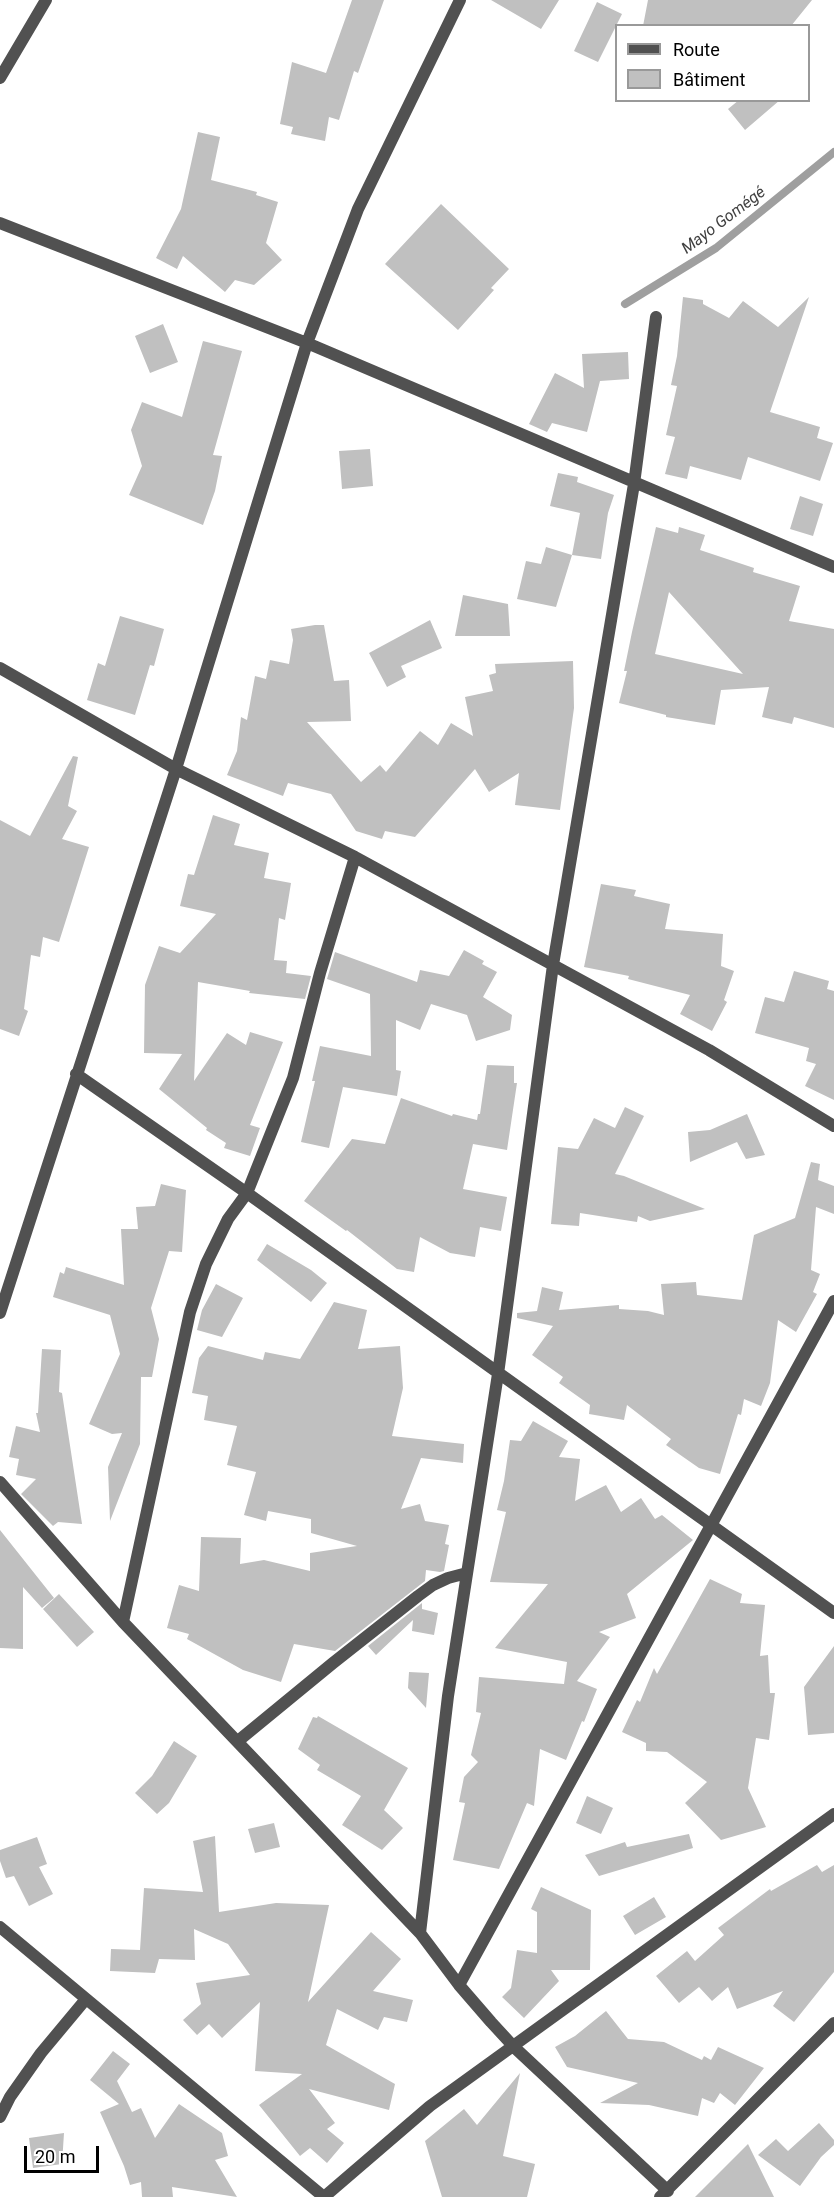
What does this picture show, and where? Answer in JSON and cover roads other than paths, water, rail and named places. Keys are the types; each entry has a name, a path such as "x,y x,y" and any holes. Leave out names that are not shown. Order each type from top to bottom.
{"street":[{"path":"0,78 46,0"},
{"path":"0,1313 176,769 307,343 358,209 460,0"},
{"path":"0,223 307,343 634,484 834,567"},
{"path":"420,1933 448,1696 498,1374 553,965 634,484 656,317"},
{"path":"0,668 176,769 355,858 709,1050 834,1126"},
{"path":"123,1622 190,1312 206,1264 228,1219 247,1193 293,1078 320,973 355,858"},
{"path":"76,1074 247,1193 834,1613"},
{"path":"459,1985 834,1301"},
{"path":"0,1482 123,1622 420,1933 459,1985 514,2047 664,2194 834,2023"},
{"path":"238,1741 433,1585 448,1578 467,1574"},
{"path":"0,1927 324,2197 430,2106 834,1814"},
{"path":"0,2117 10,2097 41,2053 86,1999"}],"waterway":[{"name":"Mayo Gomégé","path":"625,304 716,248 834,152"}]}
